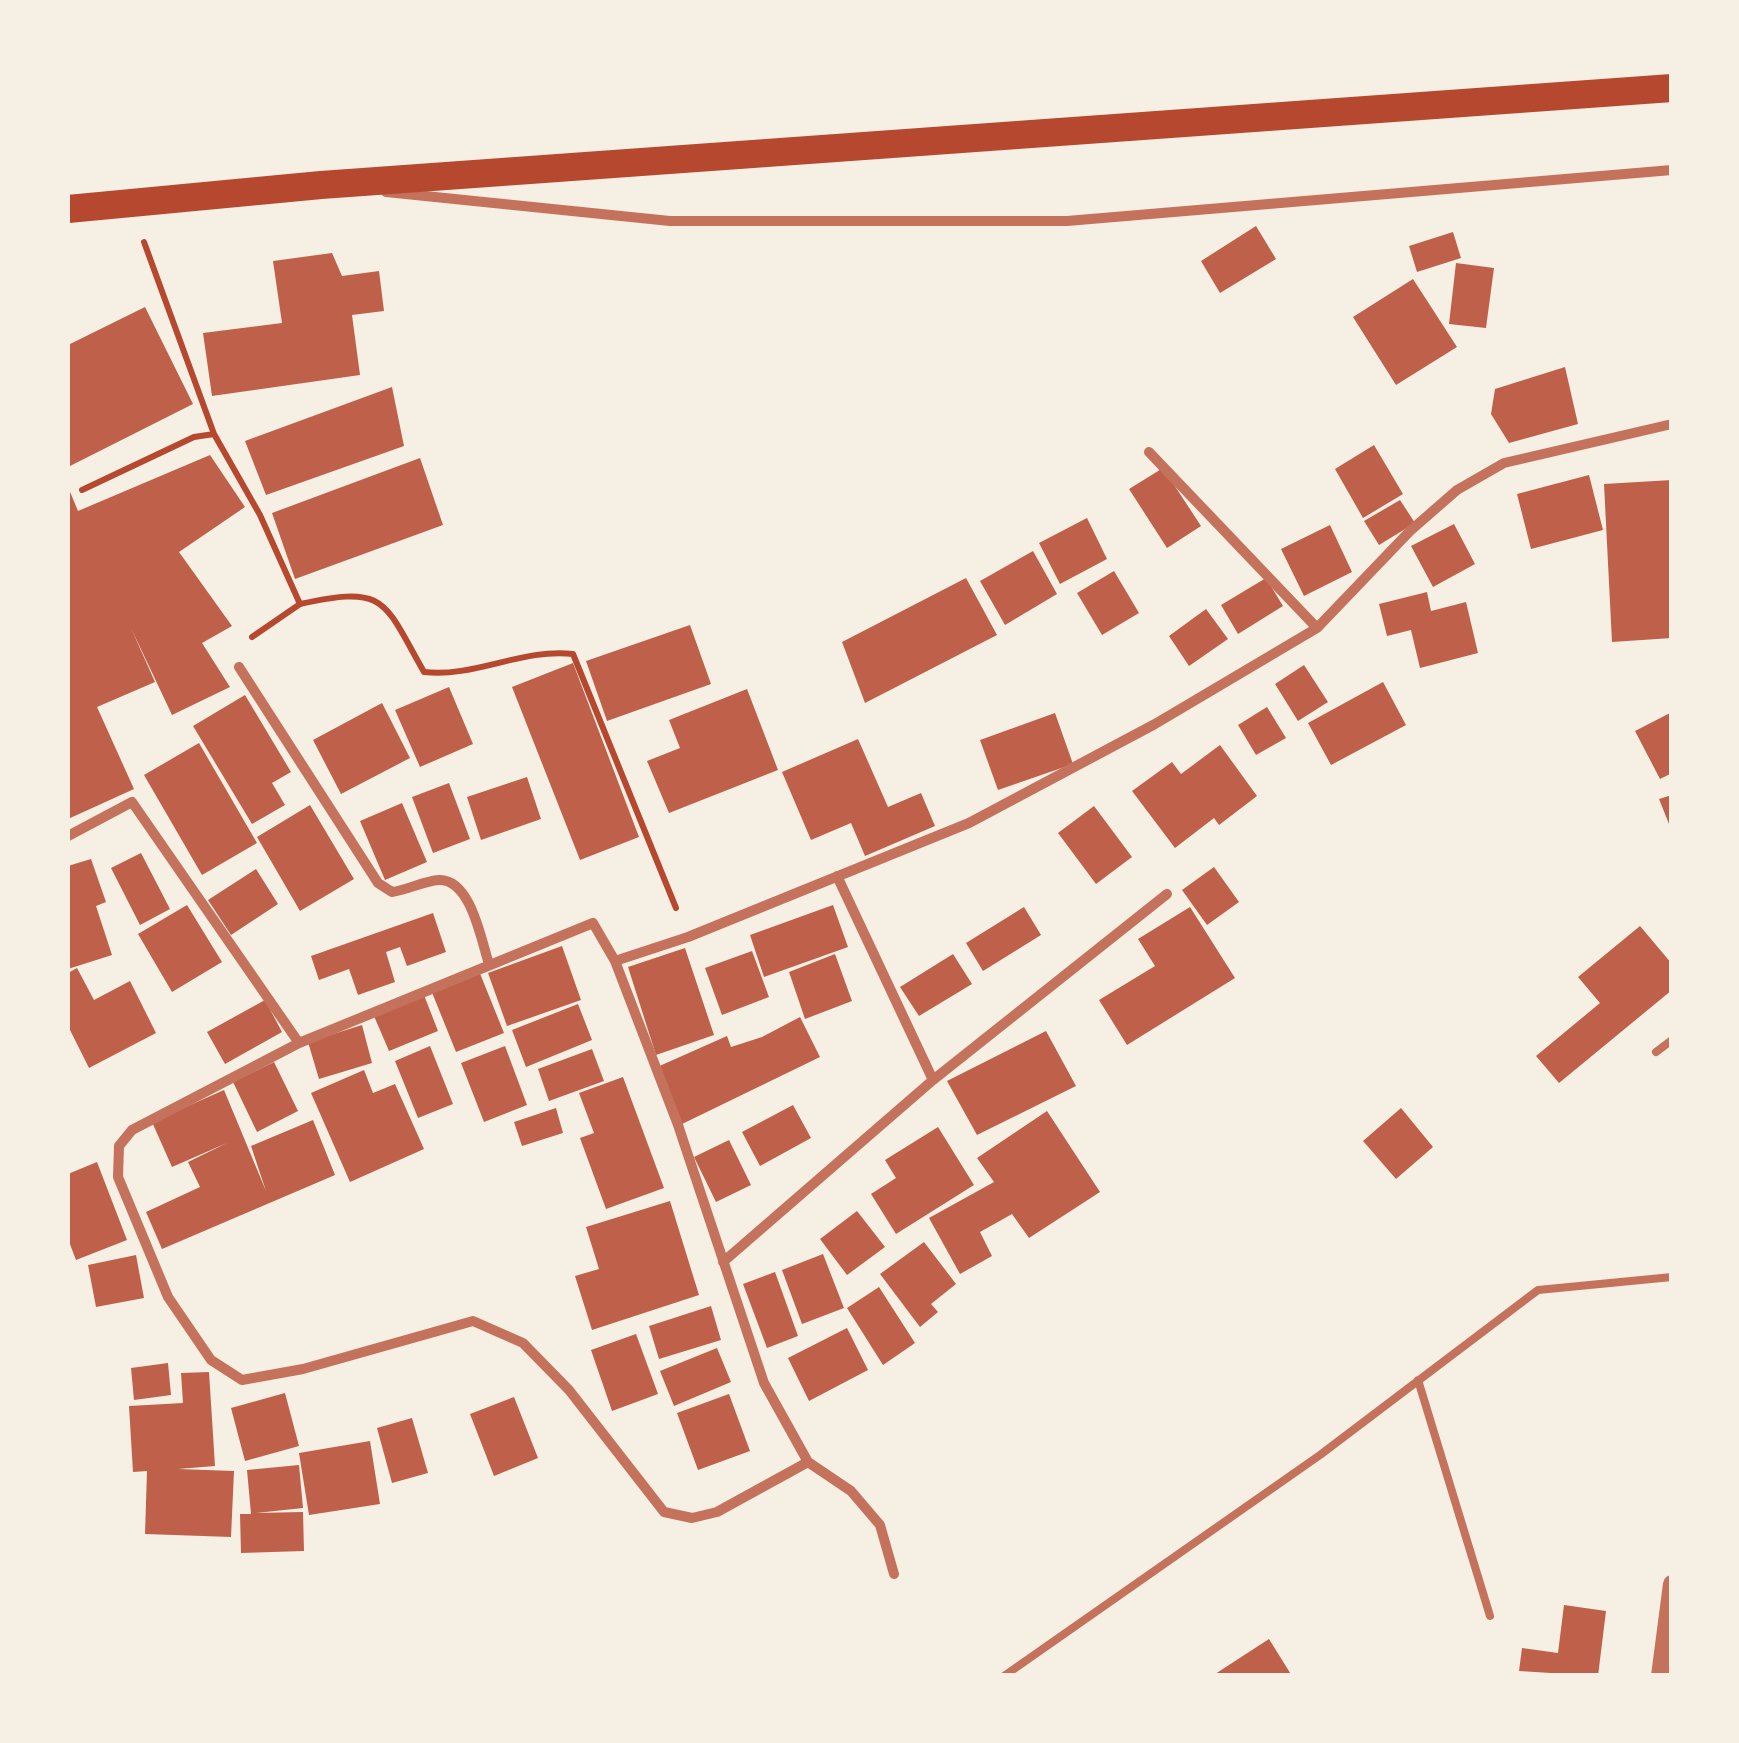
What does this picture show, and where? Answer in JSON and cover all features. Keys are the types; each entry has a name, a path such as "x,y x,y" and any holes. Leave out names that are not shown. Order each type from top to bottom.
{"highway":[{"path":"68,209 321,185 1672,88"}],"street":[{"path":"321,185 670,221 1067,221 1672,170"},
{"path":"615,962 688,937 986,814 1155,724 1317,628 1410,531 1473,481 1504,463 1672,424"},
{"path":"1148,452 1317,628"},
{"path":"239,667 378,883 392,892 440,880 452,883 467,902 489,964"},
{"path":"68,836 132,802 300,1042"},
{"path":"837,876 933,1080"},
{"path":"723,1262 933,1080 1167,894"},
{"path":"808,1462 717,1512 692,1518 664,1512 570,1390 523,1343 473,1321 304,1369 242,1380 211,1360 168,1297 118,1176 119,1146 132,1130 300,1042 593,923 615,962 764,1382 808,1462 851,1490 880,1525 894,1574"},
{"path":"1660,1676 1672,1584"}],"lane":[{"path":"1656,1052 1672,1040"},
{"path":"1004,1676 1538,1290 1672,1277"},
{"path":"1418,1380 1490,1616"}],"path":[{"path":"126,203 157,274 171,326 214,434 260,515 300,604"},
{"path":"82,490 194,437 214,434"},
{"path":"239,667 234,658 236,651 300,604 364,594 387,607 424,672 450,675 549,651 573,654 688,937"}],"building":[{"path":"1256,226 1276,259 1220,293 1201,261"},
{"path":"1453,232 1461,258 1417,272 1409,246"},
{"path":"332,253 342,276 379,271 384,311 352,315 360,375 212,396 203,333 282,323 273,261"},
{"path":"1456,263 1494,268 1486,328 1449,324"},
{"path":"1413,279 1457,347 1396,385 1353,317"},
{"path":"145,307 193,404 68,467 68,345"},
{"path":"1565,367 1578,424 1509,443 1491,414 1495,389"},
{"path":"392,387 404,446 266,495 245,441"},
{"path":"1374,445 1403,494 1363,518 1335,469"},
{"path":"210,455 245,507 179,552 232,626 202,643 230,687 172,715 131,628 155,682 97,707 134,789 68,819 68,487 78,511"},
{"path":"420,458 443,525 295,579 272,513"},
{"path":"1163,468 1201,526 1167,548 1129,489"},
{"path":"1589,475 1603,530 1531,549 1517,494"},
{"path":"1672,480 1672,638 1612,642 1604,484"},
{"path":"1400,500 1415,523 1379,545 1364,521"},
{"path":"1087,518 1107,559 1060,584 1039,543"},
{"path":"1454,524 1475,564 1433,587 1411,546"},
{"path":"1330,525 1352,572 1304,596 1281,549"},
{"path":"1033,551 1057,594 1005,625 980,581"},
{"path":"1114,571 1139,613 1102,635 1077,593"},
{"path":"966,578 997,635 865,703 842,642"},
{"path":"1266,578 1283,606 1238,634 1221,605"},
{"path":"1427,592 1431,611 1466,602 1478,653 1420,668 1411,630 1387,636 1379,604"},
{"path":"1206,609 1228,639 1189,666 1169,636"},
{"path":"690,625 711,684 607,721 586,661"},
{"path":"573,663 639,837 580,860 512,687"},
{"path":"1304,665 1328,702 1298,721 1275,684"},
{"path":"1383,682 1406,725 1331,765 1308,723"},
{"path":"449,687 473,744 420,767 395,710"},
{"path":"747,689 778,770 669,813 647,761 680,748 669,720"},
{"path":"245,695 291,772 272,783 285,805 252,824 193,726"},
{"path":"382,703 410,758 341,794 313,740"},
{"path":"1267,707 1286,738 1256,755 1238,725"},
{"path":"1672,712 1672,773 1660,779 1635,731"},
{"path":"1055,713 1073,764 998,790 980,740"},
{"path":"858,739 888,807 921,793 935,826 865,856 851,823 811,840 782,772"},
{"path":"199,743 257,843 202,875 144,775"},
{"path":"1220,745 1257,796 1219,825 1214,818 1175,848 1132,791 1172,762 1181,774"},
{"path":"527,777 541,819 481,840 467,797"},
{"path":"449,783 470,839 433,853 412,797"},
{"path":"1672,795 1672,829 1671,829 1659,799"},
{"path":"402,803 427,862 385,880 360,821"},
{"path":"310,805 354,879 300,911 257,837"},
{"path":"1094,806 1132,857 1096,884 1058,833"},
{"path":"141,853 170,909 140,925 111,868"},
{"path":"91,859 106,902 96,906 112,955 68,969 68,866"},
{"path":"1214,867 1239,902 1207,925 1182,890"},
{"path":"256,869 278,904 231,935 208,900"},
{"path":"187,905 222,962 172,992 138,934"},
{"path":"833,905 848,947 764,977 750,935"},
{"path":"1024,907 1041,935 983,971 966,943"},
{"path":"1190,907 1235,978 1127,1045 1099,1000 1155,966 1138,939"},
{"path":"433,913 446,952 407,966 400,947 386,952 395,982 358,995 349,969 319,980 311,956"},
{"path":"1640,926 1672,964 1672,990 1559,1083 1536,1056 1600,1003 1578,977"},
{"path":"562,946 581,1000 507,1026 488,973"},
{"path":"685,948 714,1035 656,1055 628,967"},
{"path":"752,951 769,997 722,1015 705,968"},
{"path":"835,954 852,1001 805,1019 789,972"},
{"path":"953,954 972,984 919,1016 900,987"},
{"path":"77,968 94,1000 130,981 156,1033 89,1068 68,1026 68,973"},
{"path":"479,971 504,1033 456,1052 431,990"},
{"path":"424,995 438,1031 389,1051 374,1016"},
{"path":"265,1000 282,1032 225,1064 207,1032"},
{"path":"578,1004 592,1040 526,1067 512,1030"},
{"path":"800,1017 820,1057 680,1125 655,1068 727,1036 731,1047 762,1037"},
{"path":"362,1025 372,1063 319,1079 308,1042"},
{"path":"1046,1031 1076,1086 977,1135 947,1081"},
{"path":"430,1046 453,1104 418,1118 395,1061"},
{"path":"505,1046 527,1105 484,1122 461,1063"},
{"path":"592,1049 604,1081 549,1101 538,1069"},
{"path":"274,1062 298,1111 257,1132 233,1082"},
{"path":"364,1070 373,1093 395,1084 424,1149 350,1182 311,1093"},
{"path":"623,1077 664,1188 606,1209 580,1138 594,1133 579,1093"},
{"path":"224,1090 266,1191 251,1146 313,1120 335,1175 162,1249 146,1212 200,1187 188,1162 227,1143 172,1167 152,1122"},
{"path":"793,1105 811,1138 760,1166 742,1132"},
{"path":"556,1108 563,1133 522,1146 514,1122"},
{"path":"1401,1108 1433,1147 1396,1179 1363,1141"},
{"path":"1047,1111 1100,1192 1029,1238 1012,1214 980,1232 992,1256 960,1274 929,1218 994,1182 977,1158"},
{"path":"938,1127 974,1185 896,1234 871,1194 896,1178 885,1160"},
{"path":"729,1140 751,1185 716,1202 694,1157"},
{"path":"97,1162 127,1240 76,1260 68,1239 68,1174"},
{"path":"670,1201 699,1295 592,1330 575,1276 599,1269 586,1227"},
{"path":"857,1211 885,1247 847,1275 820,1239"},
{"path":"924,1242 956,1284 931,1304 938,1312 920,1327 880,1274"},
{"path":"823,1254 844,1308 802,1324 782,1270"},
{"path":"136,1255 144,1298 96,1307 88,1265"},
{"path":"775,1272 798,1336 767,1348 743,1284"},
{"path":"879,1287 915,1343 883,1365 847,1308"},
{"path":"711,1306 721,1340 659,1359 649,1326"},
{"path":"847,1328 868,1370 809,1401 788,1358"},
{"path":"636,1334 658,1394 612,1411 591,1350"},
{"path":"717,1348 731,1382 674,1406 660,1371"},
{"path":"168,1363 171,1395 134,1400 131,1368"},
{"path":"209,1372 215,1466 178,1469 234,1471 231,1537 145,1534 147,1471 133,1472 129,1406 183,1403 181,1373"},
{"path":"285,1393 299,1446 245,1461 231,1408"},
{"path":"729,1394 750,1451 698,1470 677,1413"},
{"path":"514,1397 538,1458 494,1476 470,1414"},
{"path":"412,1418 428,1473 392,1483 377,1428"},
{"path":"370,1441 380,1504 309,1515 299,1453"},
{"path":"299,1465 303,1508 256,1513 303,1512 304,1551 241,1553 240,1514 251,1514 247,1470"},
{"path":"1564,1605 1606,1611 1598,1676 1519,1671 1522,1648 1558,1653"},
{"path":"1269,1639 1292,1676 1212,1676"}]}
